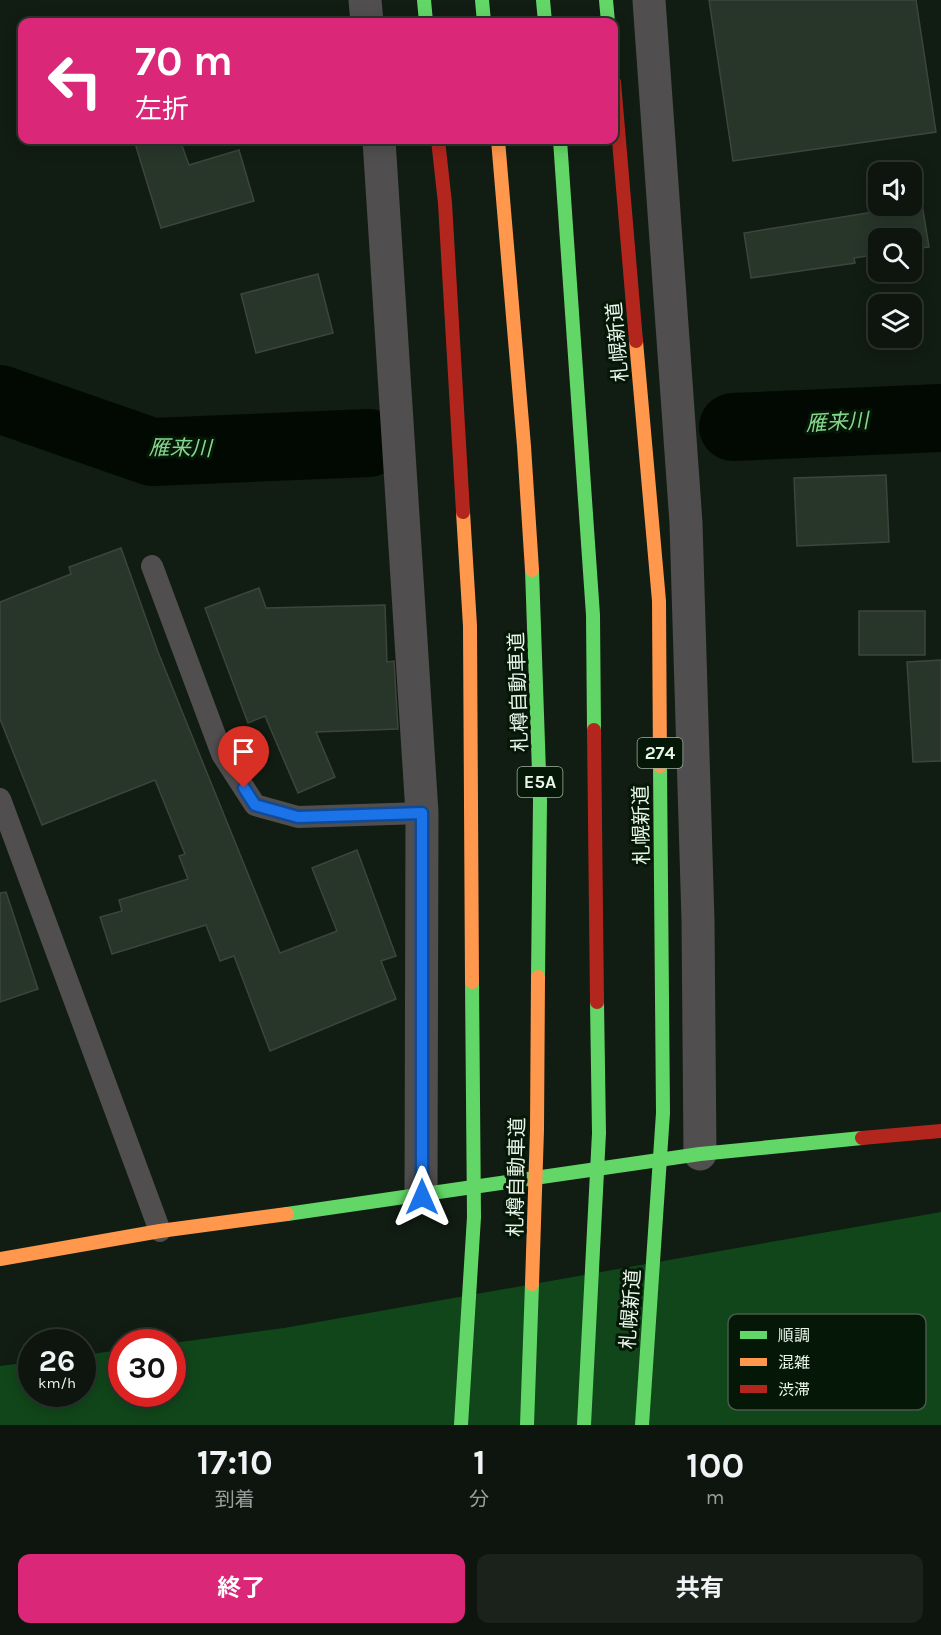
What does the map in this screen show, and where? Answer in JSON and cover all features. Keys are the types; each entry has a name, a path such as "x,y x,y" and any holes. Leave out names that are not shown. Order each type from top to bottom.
{"main road":[{"path":"424,0 426,18"},
{"path":"482,0 484,18"},
{"path":"543,0 545,18"},
{"path":"606,0 608,18"},
{"name":"札幌新道","path":"618,128 659,601 663,1113 642,1425"},
{"path":"438,144 445,203 470,627 474,1217 461,1425"},
{"name":"札樽自動車道","path":"498,144 526,469 535,618 540,801 537,1130 527,1425"},
{"path":"560,144 593,615 599,1133 584,1425"},
{"path":"0,1259 160,1231 422,1197 700,1154 941,1131"}],"street":[{"path":"365,0 367,18"},
{"path":"649,0 686,523 698,920 700,1154"},
{"path":"379,144 422,813 422,1197"}],"lane":[{"path":"152,566 222,754 255,805 298,817 422,813"},
{"path":"0,800 160,1231"}],"green space":[{"path":"941,1212 941,1425 0,1425 0,1366 18,1364 18,1407 96,1407 96,1353 108,1352 108,1407 186,1407 186,1341 284,1328"}],"building":[{"path":"709,0 916,0 936,132 733,161"},
{"path":"135,144 181,144 189,165 239,150 254,201 161,228"},
{"path":"922,204 929,247 922,248 922,228 868,228 868,256 854,258 855,263 751,278 744,233 868,213 868,216 922,216"},
{"path":"318,274 333,333 256,353 241,294"},
{"path":"886,475 889,542 797,546 794,478"},
{"path":"121,548 158,652 280,953 337,931 312,868 357,850 396,956 381,961 396,999 270,1051 234,956 220,961 206,925 112,954 100,917 122,911 119,900 188,879 179,856 185,854 155,780 42,825 0,719 0,602 71,574 69,567"},
{"path":"259,588 266,608 385,605 387,662 394,661 398,729 316,732 335,777 298,793 265,716 248,723 205,608"},
{"path":"859,611 925,611 925,655 859,655"},
{"path":"941,660 941,761 913,762 907,662"},
{"path":"6,892 38,989 0,1002 0,893"}],"waterway":[{"name":"雁来川","path":"0,399 152,452 369,443"},
{"name":"雁来川","path":"733,427 941,418"}],"traffic: fast":[{"path":"424,0 426,18"},
{"path":"482,0 484,18"},
{"path":"543,0 545,18"},
{"path":"606,0 608,18"},
{"path":"560,144 593,615 594,730"},
{"path":"532,570 540,801 538,977"},
{"path":"642,1425 663,1113 660,766"},
{"path":"461,1425 474,1217 472,982"},
{"path":"584,1425 599,1133 597,1002"},
{"path":"287,1214 700,1154 862,1138"},
{"path":"527,1425 532,1284"}],"traffic: slow":[{"path":"498,144 532,570"},
{"path":"636,341 659,601 660,766"},
{"path":"463,512 470,626 472,982"},
{"path":"532,1284 537,1130 538,977"},
{"path":"0,1259 160,1231 287,1214"}],"traffic: jam":[{"path":"618,129 636,341"},
{"path":"438,144 445,203 463,512"},
{"path":"594,730 597,1002"},
{"path":"862,1138 941,1131"}],"route":[{"path":"244,788 255,805 298,817 422,813 422,1197"}]}
